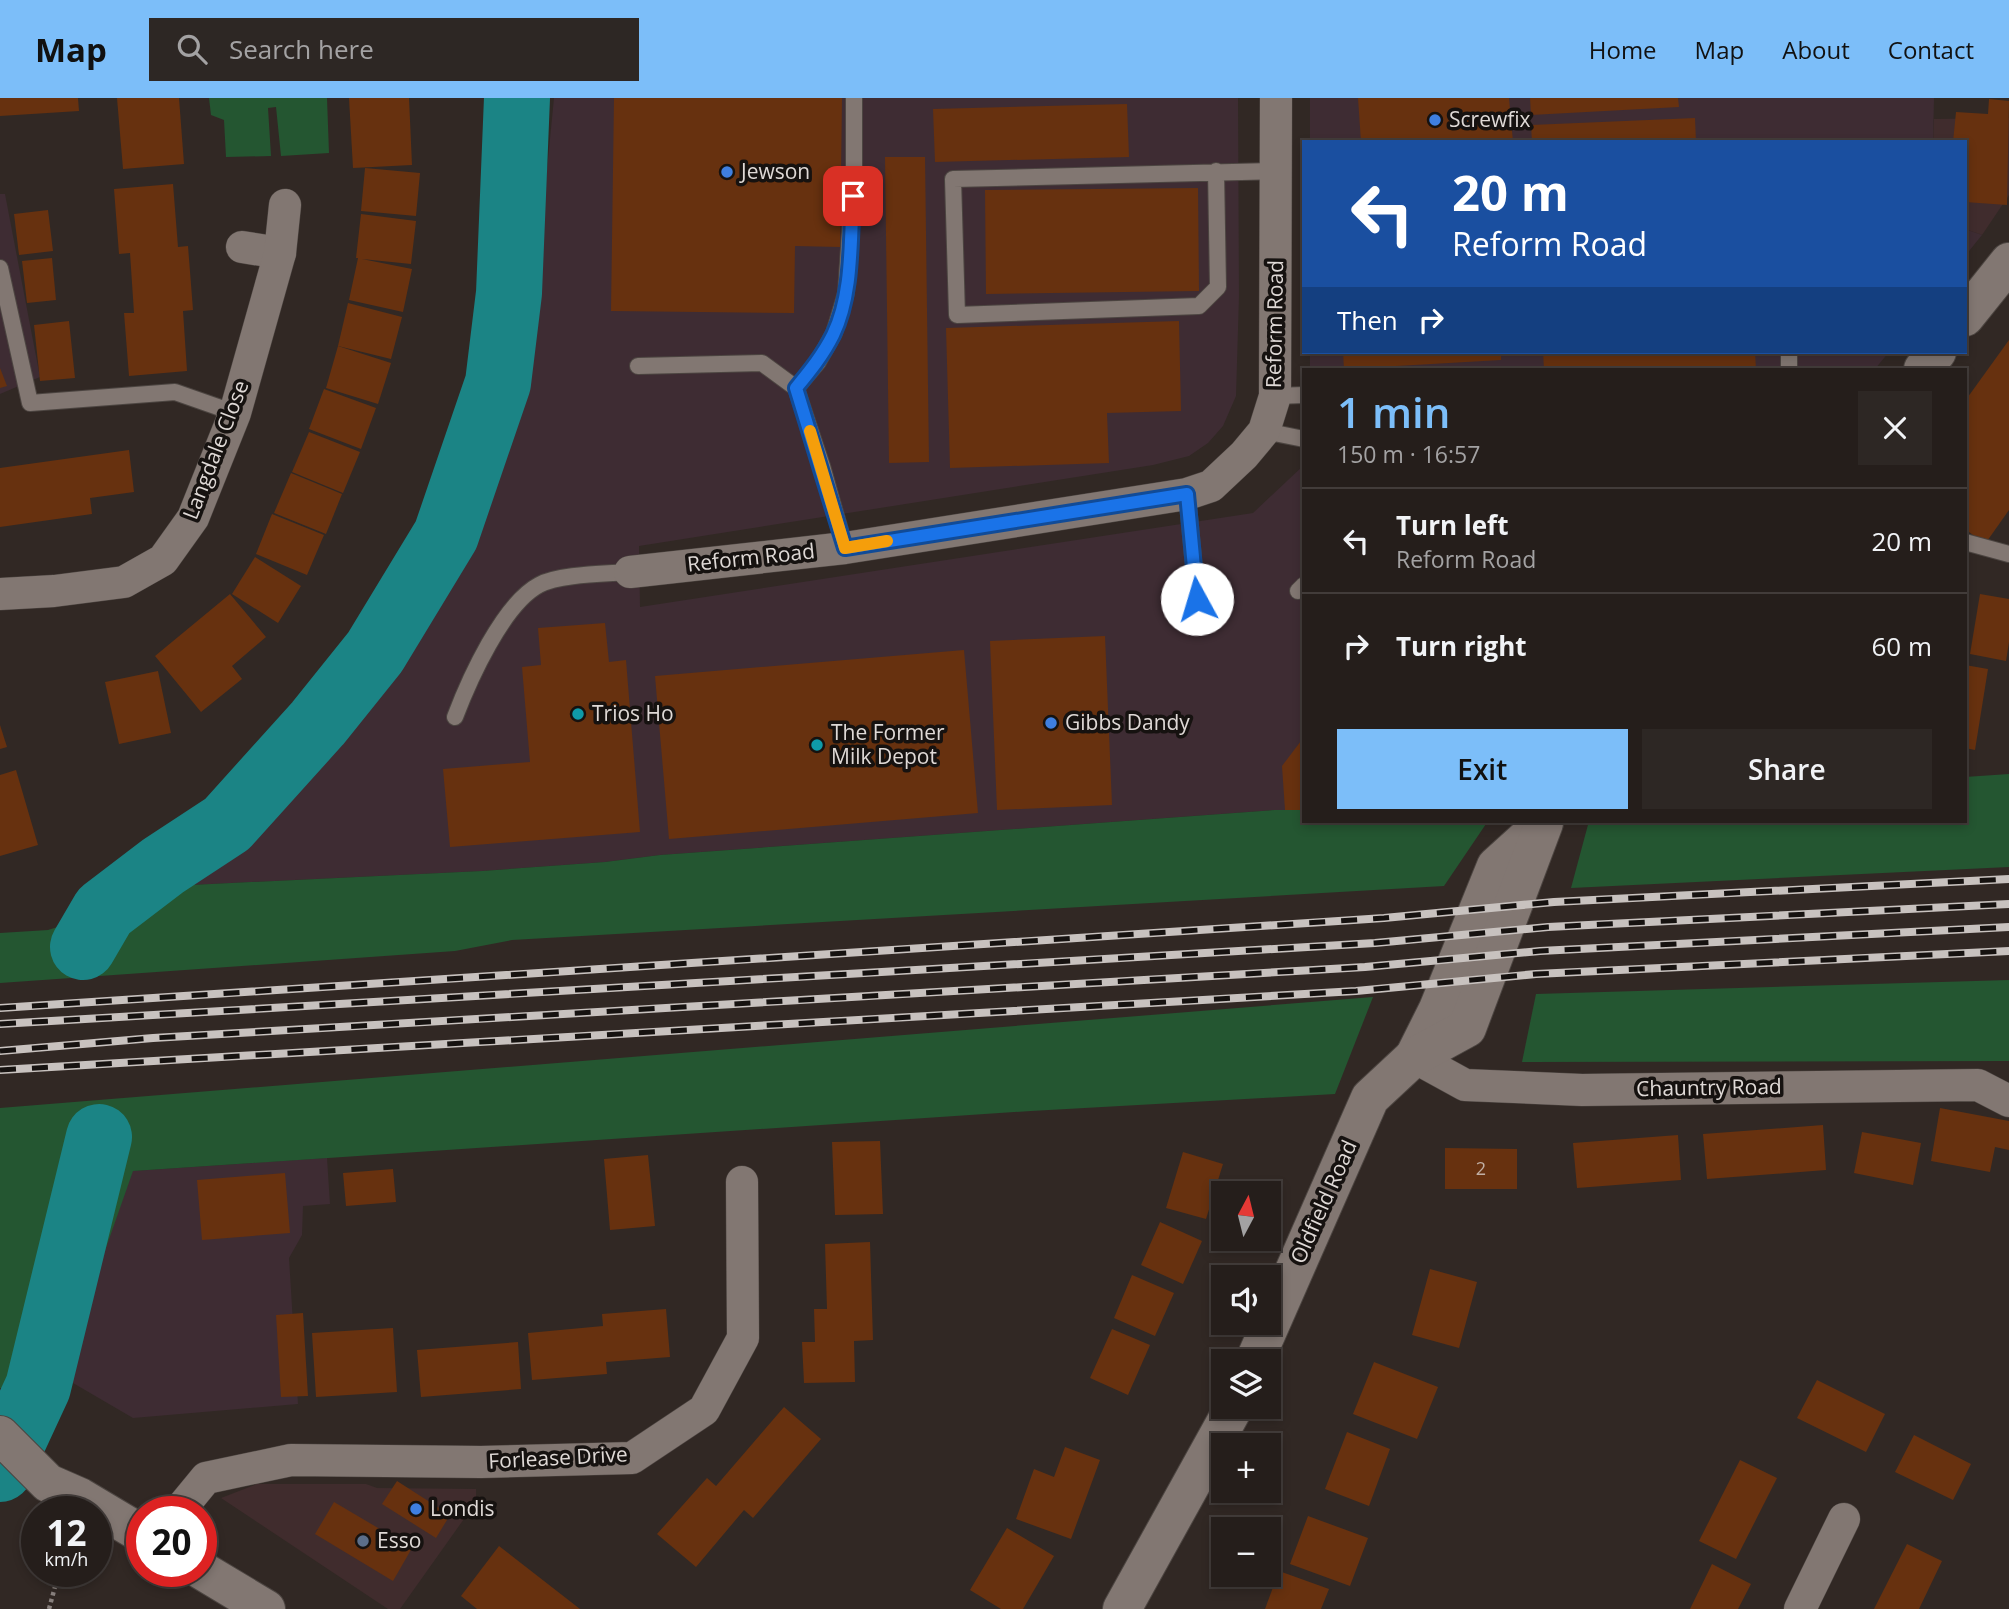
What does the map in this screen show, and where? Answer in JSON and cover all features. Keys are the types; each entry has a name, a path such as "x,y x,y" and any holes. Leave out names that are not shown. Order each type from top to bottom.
{"main road":[{"path":"1967,314 2009,262"},
{"path":"1924,368 1935,354"},
{"name":"Oldfield Road","path":"1260,1349 1370,1098 1414,1057 1467,1028 1544,823"},
{"path":"1122,1609 1227,1419"},
{"path":"0,1434 48,1483 80,1497 126,1524"},
{"path":"217,1580 266,1609"}],"street":[{"name":"Reform Road","path":"630,572 845,548 1187,494 1211,486 1264,431 1289,395 1277,171 1276,98"},
{"name":"Langdale Close","path":"0,594 54,591 124,582 163,560 193,518 235,413 280,253 285,205"},
{"path":"242,247 280,253"},
{"name":"Chauntry Road","path":"1414,1057 1465,1085 1582,1090 1978,1085 2009,1101"},
{"name":"Forlease Drive","path":"191,1496 206,1478 292,1460 481,1462 632,1458 704,1410 743,1338 742,1182"},
{"path":"1800,1609 1844,1519"}],"lane":[{"path":"796,388 818,362 834,333 846,293 854,172 854,98"},
{"path":"1216,171 1218,287 1199,306 957,314 953,179 1216,171 1277,171"},
{"path":"0,268 30,402 175,392 235,413"},
{"path":"638,366 762,363 796,388 845,548"},
{"path":"1264,431 1302,439"},
{"path":"1187,494 1197,599"},
{"path":"1967,543 2009,554"},
{"path":"455,717 465,691 494,635 517,604 539,585 570,577 630,572"}],"path":[{"path":"49,1609 55,1587"}],"shaded area":[{"path":"554,98 1238,98 1239,296 1236,396 1223,426 1208,443 1189,456 1153,465 639,546 640,607 1253,513 1302,467 1302,810 660,855 482,871 191,885 202,863 320,764 410,648 448,579 509,430 530,342"},
{"path":"1310,98 1934,98 1933,140 1310,140"},
{"path":"2009,118 2009,195 1982,235 1967,230 1967,140 1933,140 1934,119"},
{"path":"0,194 5,194 40,377 0,394"},
{"path":"1967,230 1982,235 1967,254"},
{"path":"1310,354 1887,354 1876,368 1310,368"},
{"path":"327,1158 330,1204 303,1206 302,1235 289,1258 298,1404 133,1418 61,1376 132,1171"},
{"path":"257,1484 366,1484 377,1488 476,1489 476,1502 400,1609 388,1609 221,1498"}],"green space":[{"path":"209,98 327,98 329,153 281,156 276,107 268,108 271,156 226,157 224,120 211,115"},
{"path":"2009,774 2009,867 1571,888 1588,823 1967,823 1967,777"},
{"path":"1275,810 1302,810 1302,823 1487,823 1444,886 512,940 455,951 0,983 0,933 48,930 191,885 482,871 660,855"},
{"path":"2009,980 2009,1061 1522,1062 1536,994"},
{"path":"1373,997 1335,1094 1031,1111 133,1171 61,1376 15,1391 0,1388 0,1108"}],"building":[{"path":"0,98 78,98 79,111 0,116"},
{"path":"117,98 179,98 184,164 123,169"},
{"path":"349,98 409,98 412,165 353,168"},
{"name":"Jewson","path":"614,98 842,98 840,247 795,246 794,313 611,311"},
{"name":"Screwfix","path":"1358,98 1509,98 1513,140 1361,140"},
{"path":"1530,98 1678,98 1679,107 1531,115"},
{"path":"1989,99 2009,101 2007,205 1967,202 1967,140 1953,140 1956,112 1988,114"},
{"path":"1127,104 1129,157 935,162 933,109"},
{"path":"1695,118 1696,140 1532,140 1531,125"},
{"path":"885,157 925,157 929,462 889,463"},
{"path":"365,168 420,173 416,216 361,211"},
{"path":"173,184 178,247 188,246 193,310 183,311 187,371 129,376 124,313 134,313 130,253 119,254 114,189"},
{"path":"1198,188 1199,291 986,294 985,190"},
{"path":"48,210 53,251 19,255 14,214"},
{"path":"361,214 416,221 411,264 362,259 412,269 403,312 349,300 358,258"},
{"path":"52,258 56,300 27,303 22,261"},
{"path":"348,303 402,317 391,359 338,346"},
{"path":"69,321 75,378 40,381 34,325"},
{"path":"1179,321 1181,411 1107,413 1109,463 950,468 946,328"},
{"path":"2009,340 2009,510 1985,544 1967,530 1967,398"},
{"path":"338,346 391,363 378,404 326,388"},
{"path":"1343,354 1501,354 1501,360 1344,368"},
{"path":"1543,354 1755,354 1756,368 1544,368"},
{"path":"0,368 7,386 0,388"},
{"path":"324,389 376,408 361,449 309,429"},
{"path":"309,432 360,452 343,493 292,472"},
{"path":"129,450 134,492 90,498 92,514 0,527 0,468"},
{"path":"291,473 342,494 326,534 274,513"},
{"path":"272,514 324,535 307,575 256,554"},
{"path":"255,557 301,586 278,623 232,594"},
{"path":"230,594 266,637 232,666 242,679 201,712 155,656"},
{"path":"1980,594 2009,599 2006,661 1970,654"},
{"name":"Trios Ho","path":"605,623 609,662 626,660 640,832 450,847 443,769 530,762 522,667 541,665 538,628"},
{"name":"Gibbs Dandy","path":"1105,636 1112,805 997,810 990,641"},
{"name":"The Former Milk Depot","path":"964,650 978,813 669,839 655,676"},
{"path":"1967,665 1988,669 1975,750 1967,748"},
{"path":"158,671 171,733 119,744 105,682"},
{"path":"0,725 7,747 0,749"},
{"path":"1302,740 1302,810 1285,810 1282,766"},
{"path":"16,770 38,845 0,856 0,775"},
{"path":"1940,1108 2009,1121 2009,1150 1995,1147 1990,1172 1931,1161"},
{"path":"1823,1125 1826,1170 1707,1179 1703,1134"},
{"path":"1862,1132 1921,1143 1913,1185 1854,1173"},
{"path":"1678,1135 1681,1180 1577,1188 1573,1143"},
{"path":"880,1141 883,1214 835,1215 832,1142"},
{"path":"1445,1148 1517,1149 1517,1189 1445,1189"},
{"path":"1183,1152 1223,1164 1218,1181 1211,1181 1211,1203 1206,1219 1166,1208"},
{"path":"648,1155 655,1226 610,1230 604,1159"},
{"path":"393,1169 396,1202 346,1206 343,1173"},
{"path":"285,1173 290,1233 202,1240 197,1180"},
{"path":"1160,1222 1202,1241 1183,1284 1141,1265"},
{"path":"870,1242 873,1340 854,1341 855,1382 804,1383 802,1342 815,1342 814,1309 827,1309 825,1244"},
{"path":"1430,1269 1477,1282 1459,1348 1412,1335"},
{"path":"1132,1275 1174,1293 1155,1336 1114,1318"},
{"path":"666,1309 670,1357 606,1362 607,1374 532,1380 528,1333 603,1326 602,1314"},
{"path":"303,1313 308,1396 281,1397 276,1315"},
{"path":"393,1328 397,1392 316,1397 312,1333"},
{"path":"1112,1329 1150,1345 1128,1395 1090,1378"},
{"path":"518,1342 521,1389 421,1397 417,1350"},
{"path":"1374,1362 1438,1387 1417,1439 1353,1414"},
{"path":"1817,1380 1885,1414 1866,1452 1797,1418"},
{"path":"784,1407 821,1439 753,1518 744,1510 696,1567 657,1534 707,1478 716,1486"},
{"path":"1347,1432 1390,1449 1369,1506 1325,1489"},
{"path":"1914,1435 1971,1464 1953,1500 1895,1472"},
{"path":"1065,1447 1100,1460 1071,1539 1016,1519 1034,1469 1054,1477"},
{"path":"1740,1460 1777,1478 1736,1559 1699,1541"},
{"name":"Londis","path":"397,1481 450,1515 436,1538 382,1504"},
{"name":"Esso","path":"334,1502 412,1548 393,1581 315,1534"},
{"path":"1308,1516 1368,1538 1350,1586 1290,1564"},
{"path":"1007,1528 1054,1556 1023,1609 1001,1609 970,1590"},
{"path":"1907,1544 1942,1561 1919,1609 1874,1609"},
{"path":"499,1546 580,1609 477,1609 461,1596"},
{"path":"1712,1564 1751,1584 1738,1609 1690,1609"},
{"path":"1281,1572 1329,1589 1321,1609 1265,1609 1273,1587 1281,1587"}],"waterway":[{"path":"83,947 104,911 163,866 227,824 318,723 375,652 446,535 498,383 509,293 517,98"},
{"path":"0,1469 38,1387 99,1137"}],"railway":[{"path":"0,1008 1384,918 1554,902 2009,879"},
{"path":"0,1024 1375,943 1548,927 2009,904"},
{"path":"0,1051 153,1038 1365,967 1540,951 2009,927"},
{"path":"0,1070 1356,991 1536,974 2009,951"}],"slow traffic":[{"path":"810,431 845,548 887,541"}],"place":[{"name":"Screwfix","path":"1435,120"},
{"name":"Jewson","path":"727,172"},
{"name":"Trios Ho","path":"578,714"},
{"name":"Gibbs Dandy","path":"1051,723"},
{"name":"The Former Milk Depot","path":"817,745"},
{"name":"Londis","path":"416,1509"},
{"name":"Esso","path":"363,1541"}],"route":[{"path":"853,196 846,293 834,333 818,362 796,388 845,548 1187,494 1197,599"}]}
